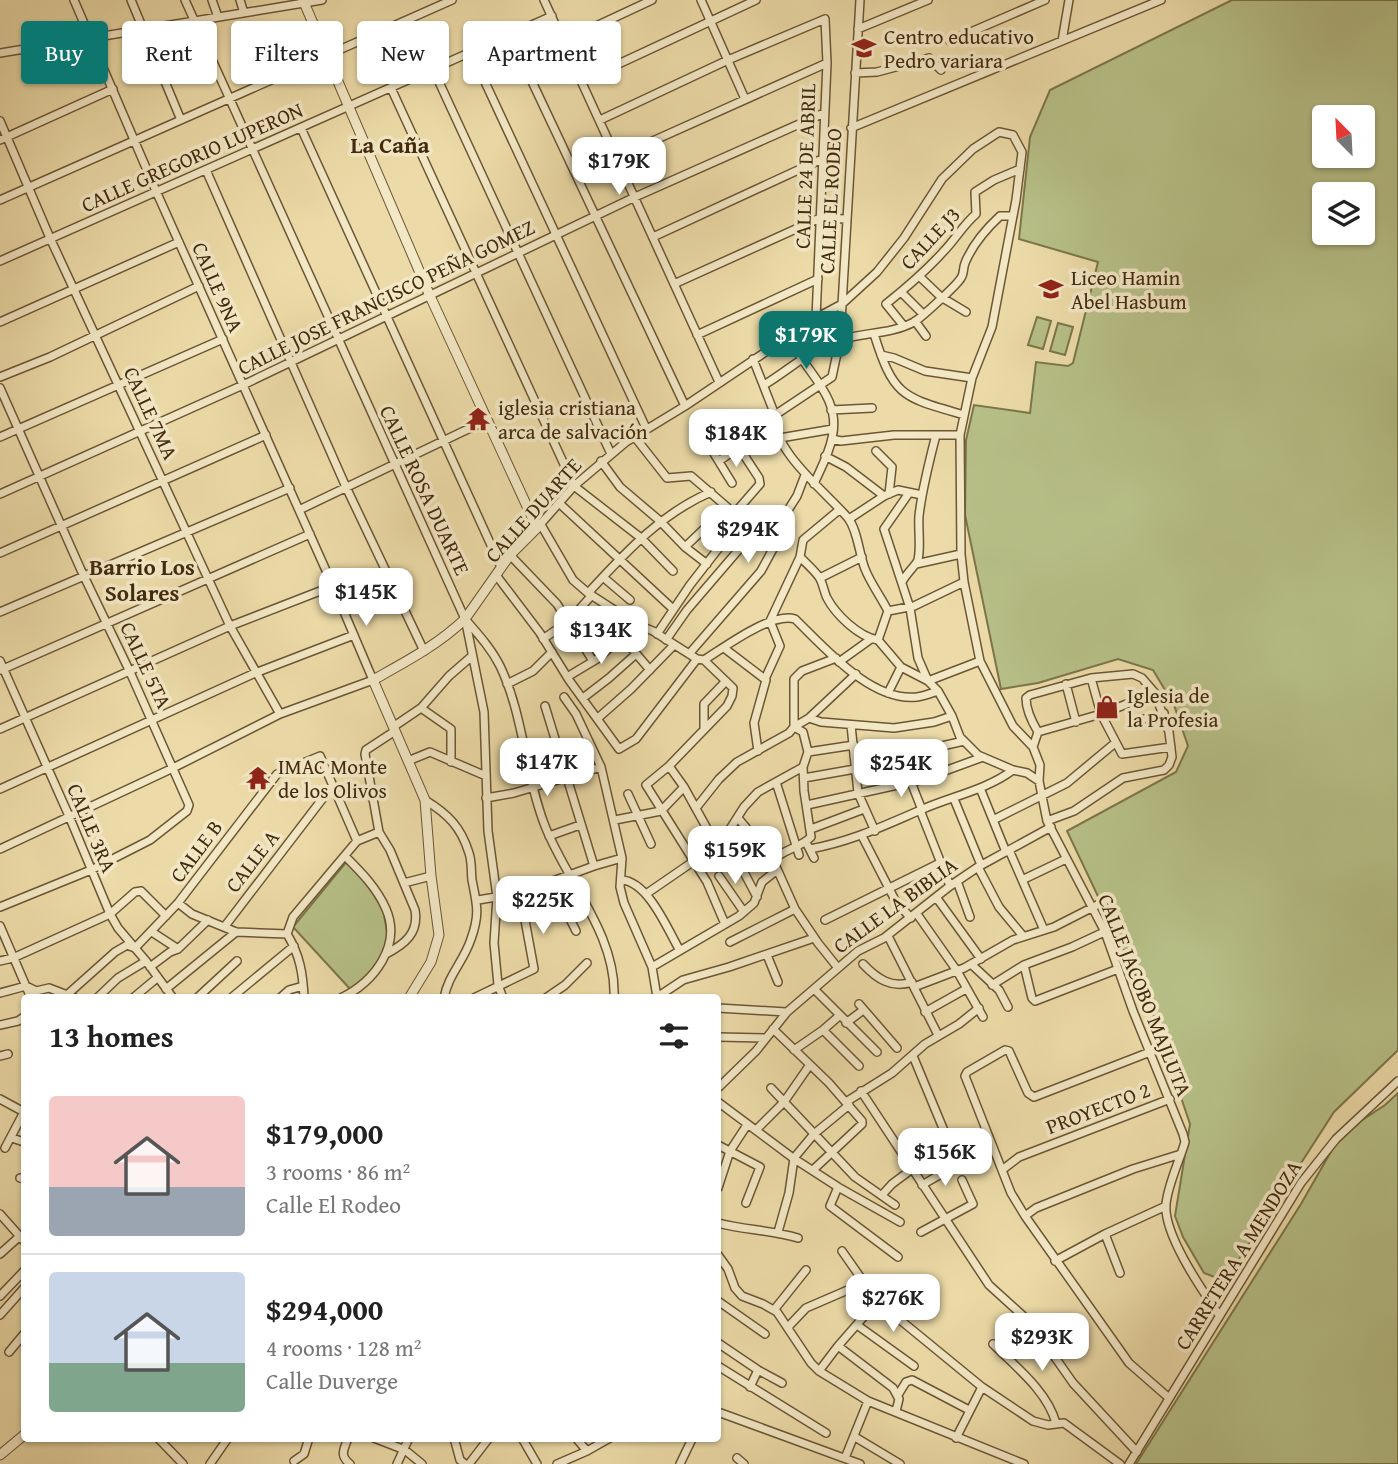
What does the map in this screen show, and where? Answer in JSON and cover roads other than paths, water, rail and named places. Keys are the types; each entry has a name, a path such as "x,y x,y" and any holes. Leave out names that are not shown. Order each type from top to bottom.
{"street":[{"name":"CALLE 9NA","path":"74,0 83,21"},
{"path":"131,0 139,21"},
{"name":"CALLE ROSA DUARTE","path":"185,0 194,21"},
{"path":"212,0 218,17"},
{"path":"240,0 244,13"},
{"path":"194,21 244,13 271,4 322,0"},
{"path":"343,49 452,0"},
{"path":"544,0 554,21"},
{"path":"607,21 653,0"},
{"path":"701,0 746,99"},
{"path":"621,63 757,0"},
{"name":"CALLE EL RODEO","path":"719,461 832,377 840,339 860,0"},
{"path":"858,29 928,0"},
{"path":"950,41 1045,0"},
{"path":"1062,41 1069,0"},
{"path":"851,128 1161,0"},
{"path":"303,1 312,21"},
{"name":"CALLE GREGORIO LUPERON","path":"541,21 552,16"},
{"name":"CALLE 24 DE ABRIL","path":"728,60 823,18 826,21 827,63 816,317"},
{"path":"0,53 21,50"},
{"path":"855,73 877,72 929,58 941,70"},
{"path":"600,120 728,60"},
{"path":"617,157 827,63"},
{"name":"CALLE ROSA DUARTE","path":"217,72 465,619 490,649 508,684 549,836 603,940 615,983 614,994"},
{"name":"CALLE 9NA","path":"108,77 373,680"},
{"path":"165,84 181,120"},
{"path":"0,200 263,84"},
{"path":"339,84 430,296 487,420 538,525 573,580 636,624 700,659 733,689 727,706 669,766 646,785 707,882 725,924"},
{"name":"CALLE GREGORIO LUPERON","path":"0,261 400,84"},
{"path":"440,84 611,454"},
{"path":"486,84 646,428"},
{"path":"533,84 685,406"},
{"path":"583,84 719,382"},
{"path":"391,88 574,486 641,538 674,571"},
{"path":"4,138 113,89"},
{"name":"CALLE JOSE FRANCISCO PEÑA GOMEZ","path":"0,494 243,385 635,197 824,113"},
{"name":"CALLE 7MA","path":"0,121 4,138 230,626 280,714"},
{"path":"301,128 499,571 567,677 619,749 636,739 700,659 770,621 788,617 795,619 837,660 888,693 917,697 938,691"},
{"name":"CALLE DUARTE","path":"0,849 173,768 280,714 373,680 424,651 465,619 510,555 601,461 634,436 685,406 816,317 842,304 877,272 904,238 942,178 973,149 999,132 1013,135 1022,152 1020,169"},
{"path":"653,237 822,159"},
{"path":"1020,169 992,327 972,378 960,435 961,554 964,582 980,661 1013,726 1033,747 1038,732 1031,720 1026,698 1030,695 1091,678 1133,674 1142,678 1155,693 1164,713 1171,747 1124,754 1120,752 1101,714 1091,678"},
{"name":"CALLE J3","path":"903,325 886,304 944,251 976,214 975,192 1020,169"},
{"path":"206,170 346,487 424,651"},
{"path":"764,385 801,357 840,339 874,334 915,321 962,278 965,262 987,228 1000,216 1013,216"},
{"path":"674,284 820,218 846,219"},
{"path":"0,322 179,242"},
{"path":"919,276 941,297 966,312"},
{"path":"698,335 818,279"},
{"path":"0,377 199,286"},
{"path":"901,292 923,314"},
{"path":"915,321 926,335"},
{"path":"874,334 886,370 903,394 964,415"},
{"path":"790,335 830,401 832,439 814,484"},
{"path":"0,437 223,339"},
{"path":"881,355 925,371 972,378"},
{"path":"754,359 780,438 805,475 849,519 865,570 888,611"},
{"name":"CALLE 5TA","path":"0,388 189,805 187,811 150,840 91,870"},
{"path":"831,411 872,408"},
{"path":"299,510 487,420"},
{"path":"780,438 833,429"},
{"path":"0,553 266,435"},
{"path":"832,439 841,441 894,435 960,435"},
{"path":"916,564 922,495 936,435"},
{"path":"634,436 667,478 691,476 727,507 739,522 774,547"},
{"path":"733,515 760,484 759,478 738,446"},
{"path":"710,447 732,483"},
{"path":"876,451 892,467 886,495"},
{"path":"825,456 886,495"},
{"path":"601,461 620,487 707,564"},
{"path":"689,654 761,571 805,475"},
{"path":"0,612 290,488"},
{"path":"849,519 898,490 922,495"},
{"path":"543,639 569,621 603,577 660,521 711,492"},
{"path":"909,493 884,529 910,608 918,658 928,681"},
{"path":"559,503 673,609"},
{"path":"685,547 727,507"},
{"path":"758,751 754,723 765,679 780,646 770,621 800,557 806,535 839,510"},
{"path":"657,634 739,522"},
{"path":"666,640 687,610 753,533"},
{"path":"1,666 310,534"},
{"path":"902,582 907,571 916,564 961,554"},
{"path":"510,555 550,596 593,661"},
{"path":"800,557 820,578 833,608 855,629 875,640 901,667 928,681 938,691 964,741 983,757 1027,773 1039,781"},
{"path":"820,578 862,557"},
{"path":"603,577 630,600"},
{"path":"888,611 910,608 964,582"},
{"path":"0,729 230,626 333,586"},
{"path":"794,727 794,679 797,674 837,660 875,640 888,611"},
{"path":"465,619 484,712 486,798 497,897 494,943 498,985 501,994"},
{"path":"567,677 593,661 636,624"},
{"path":"0,789 255,673 354,635"},
{"path":"622,638 650,670"},
{"path":"598,718 674,645"},
{"path":"724,648 765,679"},
{"path":"508,684 533,671 552,652"},
{"path":"583,698 636,654"},
{"path":"386,954 398,947 416,929 415,910 390,850 379,832 366,750 421,708 449,676 472,656"},
{"path":"928,681 980,661"},
{"name":"CALLE 3RA","path":"1,666 110,914 170,994"},
{"path":"888,693 901,667"},
{"path":"696,808 719,779 737,762 809,719 856,674"},
{"path":"373,680 425,800 439,935 431,962 411,994"},
{"path":"704,727 704,704 726,681"},
{"path":"1066,684 1076,722"},
{"path":"1038,732 1101,714 1155,693"},
{"path":"564,697 576,714 601,767 622,858 620,887 624,903 652,967 656,994"},
{"path":"545,706 594,866"},
{"path":"421,708 451,729 451,762"},
{"path":"1131,723 1164,713"},
{"path":"809,719 851,725 911,727 952,716"},
{"path":"851,725 858,793 875,831"},
{"path":"794,727 803,732 808,752 803,766 811,829 808,846 814,858"},
{"path":"855,757 911,753 964,741"},
{"path":"993,820 1067,783 1115,743"},
{"path":"808,752 854,745"},
{"name":"CALLE JACOBO MAJLUTA","path":"1033,747 1040,765 1039,781 1049,824 1105,932 1185,1142 1166,1206"},
{"name":"CALLE LA BIBLIA","path":"721,1085 787,1012 858,951 888,936 953,883 1099,796 1107,787 1123,778 1164,770 1172,757 1171,747"},
{"path":"408,761 430,752 486,776"},
{"name":"CALLE B","path":"74,994 115,953 127,945 135,948 178,904 281,771 317,755 333,785"},
{"path":"807,805 911,782 983,757"},
{"path":"669,766 684,787 715,843"},
{"path":"646,894 715,843 730,829 751,799 803,766"},
{"path":"486,798 535,787 601,767"},
{"path":"804,778 855,769"},
{"path":"773,860 780,853 797,846 862,836 980,788 1013,770"},
{"path":"776,782 799,855"},
{"path":"911,782 940,863 970,917"},
{"path":"333,785 358,841"},
{"name":"CALLE A","path":"225,926 333,785"},
{"path":"615,820 661,811 684,787"},
{"path":"980,788 1044,930"},
{"path":"628,794 640,815 651,844"},
{"path":"954,799 979,866 999,907 1023,936"},
{"path":"425,800 447,813 460,831 470,855 472,880 478,900 477,918 471,938 462,961 447,982 445,994"},
{"path":"811,829 864,809"},
{"path":"738,818 773,860 795,909 838,968"},
{"path":"549,836 580,825"},
{"path":"286,934 293,917 358,841 379,832"},
{"path":"862,836 896,902 914,916 957,971 983,1017"},
{"path":"345,856 366,877 386,909 392,936 377,971 349,994"},
{"path":"478,900 520,892 622,858"},
{"path":"1022,880 1066,859"},
{"path":"739,863 757,897"},
{"path":"825,920 940,863"},
{"path":"0,907 91,870"},
{"path":"652,967 744,912 757,897 762,882 777,870"},
{"path":"404,883 431,876"},
{"path":"719,876 744,912"},
{"path":"622,880 636,883 646,894 679,949"},
{"path":"551,881 576,931"},
{"path":"0,961 13,958 110,914 135,892 141,891 166,916"},
{"path":"481,994 534,970 520,892"},
{"path":"936,897 981,959"},
{"path":"863,964 872,974 890,984 913,985 957,971 1023,936 1055,927 1105,901"},
{"path":"178,904 192,914 236,932 286,934"},
{"path":"730,942 795,909"},
{"path":"101,994 118,978 178,949 208,920"},
{"path":"992,985 1024,965 1116,926"},
{"path":"0,927 29,994"},
{"path":"152,932 178,949"},
{"path":"166,989 236,932"},
{"path":"286,934 294,946 302,968 303,994"},
{"path":"888,936 938,1035"},
{"path":"661,994 683,979 767,955 814,938"},
{"path":"236,994 294,946"},
{"path":"767,955 778,982"},
{"path":"201,994 237,961"},
{"path":"553,994 587,964"},
{"path":"971,964 999,990 1008,1007"},
{"path":"1024,965 1035,1001 1118,969"},
{"path":"138,994 157,978"},
{"path":"0,993 26,986 36,991 49,988 66,994"},
{"path":"284,994 303,986"},
{"path":"814,989 877,1052"},
{"path":"925,1012 966,989"},
{"path":"721,1008 787,1012"},
{"path":"846,1023 861,1008 897,1048"},
{"path":"778,1232 789,1193 794,1158 814,1134 861,1091 892,1073 938,1035 959,1024 979,1008"},
{"path":"794,1050 839,1016"},
{"path":"0,1025 21,1019"},
{"path":"773,1029 848,1104 862,1124 814,1169"},
{"path":"823,1030 859,1066"},
{"path":"721,1037 766,1038"},
{"path":"1150,1052 1034,1097 1028,1093 1009,1051 1005,1050 965,1074 1002,1170 1025,1216 1129,1363 1170,1398"},
{"path":"913,1056 957,1162 955,1166 922,1185"},
{"path":"756,1130 784,1102 809,1066"},
{"name":"CARRETERA A MENDOZA","path":"1129,1464 1219,1315 1317,1162 1349,1126 1398,1081"},
{"path":"771,1088 855,1177 895,1205"},
{"path":"861,1091 989,1285 1031,1324 1073,1383 1137,1452"},
{"path":"0,1099 21,1110"},
{"name":"PROYECTO 2","path":"1002,1170 1019,1157 1170,1099"},
{"path":"721,1104 838,1187 900,1222"},
{"path":"5,1148 21,1118"},
{"path":"721,1179 730,1151 747,1125"},
{"path":"12,1138 21,1141"},
{"path":"882,1195 910,1166 946,1139"},
{"path":"721,1146 760,1167 746,1203"},
{"path":"1025,1216 1036,1208 1133,1168 1181,1154"},
{"path":"921,1232 972,1203 962,1180"},
{"path":"838,1187 830,1206 898,1257"},
{"path":"1055,1261 1166,1206 1185,1264 1219,1315"},
{"path":"1,1218 21,1237"},
{"path":"721,1224 743,1230 778,1232 798,1238"},
{"path":"1105,1234 1121,1273"},
{"path":"0,1254 21,1239"},
{"path":"842,1251 877,1301 982,1387 1033,1421 1064,1423 1120,1464"},
{"path":"721,1259 735,1288 742,1296 774,1310 819,1371 868,1401 1024,1464"},
{"path":"774,1310 806,1270"},
{"path":"0,1296 21,1274"},
{"path":"788,1327 806,1308 864,1283"},
{"path":"819,1371 888,1289"},
{"path":"0,1315 21,1291"},
{"path":"721,1303 765,1335"},
{"path":"856,1325 914,1366"},
{"path":"9,1352 21,1338"},
{"path":"993,1344 1034,1385 1052,1408 1056,1423"},
{"path":"721,1345 782,1383"},
{"path":"838,1346 893,1388 898,1395"},
{"path":"721,1368 826,1433"},
{"path":"750,1387 758,1370"},
{"path":"896,1411 898,1395 906,1382 912,1380 969,1410"},
{"path":"956,1438 982,1387"},
{"path":"845,1458 868,1401"},
{"path":"721,1413 860,1464"},
{"path":"855,1437 900,1464"},
{"path":"0,1455 21,1438"},
{"path":"162,1442 183,1464"},
{"path":"210,1464 225,1442"},
{"path":"294,1461 304,1454 308,1442"},
{"path":"346,1442 342,1454 350,1464"},
{"path":"384,1442 405,1450 422,1464"},
{"path":"397,1464 408,1442"},
{"path":"455,1442 460,1460 467,1464 486,1442"},
{"path":"524,1442 537,1464"},
{"path":"579,1442 587,1451"},
{"path":"557,1464 570,1462 603,1442"},
{"path":"680,1464 690,1442"},
{"path":"737,1458 744,1464"}],"place":[{"name":"Centro educativo Pedro variara","path":"864,48"},
{"name":"Liceo Hamin Abel Hasbum","path":"1051,289"},
{"name":"iglesia cristiana arca de salvación","path":"478,419"},
{"name":"Iglesia de la Profesia","path":"1107,707"},
{"name":"IMAC Monte de los Olivos","path":"258,778"}],"district":[{"name":"La Caña","path":"390,144"},
{"name":"Barrio Los Solares","path":"142,579"}]}
